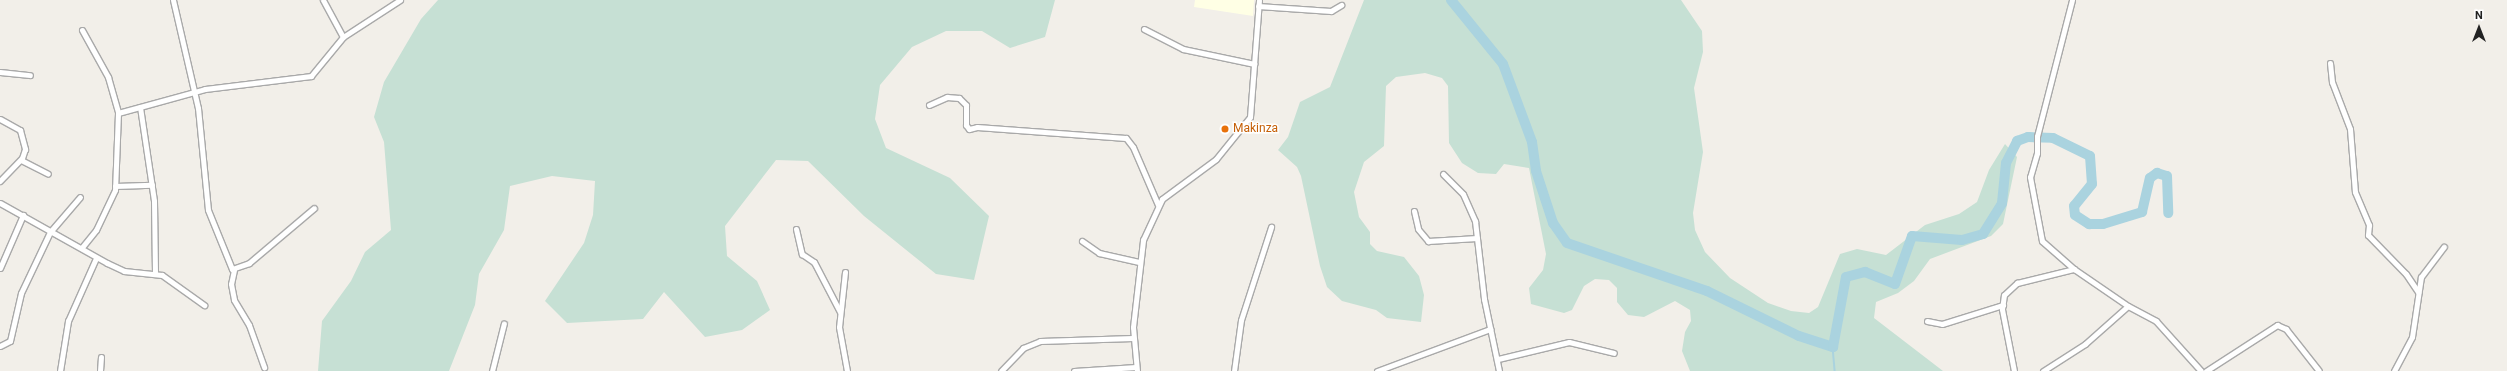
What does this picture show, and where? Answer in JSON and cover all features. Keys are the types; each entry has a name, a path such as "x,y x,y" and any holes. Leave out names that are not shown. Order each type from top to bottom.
{"street":[{"path":"173,0 194,91 208,210 219,245 234,270 231,284 234,300 249,325 264,367"},
{"path":"323,0 343,36"},
{"path":"390,0 391,8"},
{"path":"118,113 194,91 311,76 343,36 391,8 400,0"},
{"path":"1074,371 1137,369 1133,338 1139,262 1144,236 1158,205 1169,193 1216,159 1248,122 1253,109 1254,64 1259,0"},
{"path":"2072,0 2037,136 2037,152 2030,177 2042,242 2074,269 2128,306 2156,321 2201,371"},
{"path":"1258,6 1331,10 1341,5"},
{"path":"1144,29 1183,49 1254,64"},
{"path":"82,30 108,77 118,113 115,186 96,230 82,247"},
{"path":"2330,63 2332,82 2350,129 2355,192 2369,224 2368,235 2406,274 2418,292"},
{"path":"0,72 30,75"},
{"path":"929,105 947,97 958,98 966,105 966,125 969,130 977,127 1126,138 1133,147 1158,205"},
{"path":"140,107 152,184 155,272"},
{"path":"0,119 20,130 25,150 21,160 0,181"},
{"path":"21,160 48,174"},
{"path":"1443,174 1463,194 1476,221 1490,329 1498,359 1499,371"},
{"path":"115,186 152,184"},
{"path":"0,346 10,341 21,294 50,232 80,196"},
{"path":"0,203 50,232 82,247 96,258 124,271 155,272 204,305"},
{"path":"234,270 249,263 314,208"},
{"path":"1414,211 1418,229 1428,241 1477,238"},
{"path":"0,268 23,215"},
{"path":"1234,371 1241,320 1271,227"},
{"path":"796,230 802,254 814,262 840,313"},
{"path":"1082,241 1099,253 1139,262"},
{"path":"2394,371 2412,337 2418,292 2425,269 2444,247"},
{"path":"60,371 68,321 96,258"},
{"path":"2014,371 2003,305 2004,295 2017,283 2074,269"},
{"path":"845,272 840,313 847,371"},
{"path":"1927,321 1942,324 2003,305"},
{"path":"2043,371 2085,344 2128,306"},
{"path":"492,371 504,323"},
{"path":"2206,371 2277,325 2286,329 2319,371"},
{"path":"1377,371 1490,329"},
{"path":"1001,371 1023,348 1040,341 1133,338"},
{"path":"1498,359 1570,342 1614,353"},
{"path":"100,358 100,371"}],"shaded area":[{"path":"438,0 1055,0 1045,37 1010,48 982,31 946,31 912,47 880,85 875,119 886,148 950,178 989,216 974,280 936,274 864,216 808,161 776,160 725,226 727,256 757,281 770,310 742,330 705,337 664,292 643,319 567,323 545,301 584,243 593,215 595,181 552,176 510,186 504,230 479,274 475,305 449,371 318,371 322,321 351,281 365,252 391,230 384,142 374,117 384,82 421,19"},
{"path":"1195,0 1254,0 1253,16 1194,7"},
{"path":"1364,0 1681,0 1702,31 1703,52 1694,88 1703,152 1693,213 1695,230 1705,252 1730,278 1768,303 1791,311 1809,313 1818,307 1840,254 1857,249 1886,255 1925,225 1959,214 1977,202 1989,170 2005,144 2017,157 2003,224 1991,236 1930,259 1914,281 1898,293 1876,302 1874,318 1943,371 1690,371 1682,351 1685,332 1691,321 1690,310 1675,301 1644,317 1628,315 1617,302 1617,288 1609,280 1595,279 1584,286 1572,310 1564,313 1531,304 1529,288 1543,270 1546,254 1529,168 1504,164 1496,174 1478,173 1462,163 1449,143 1448,86 1442,78 1425,73 1396,77 1386,86 1384,146 1364,162 1354,192 1359,217 1370,232 1370,244 1377,251 1404,257 1419,276 1424,295 1421,322 1387,318 1376,310 1342,301 1327,287 1320,266 1301,176 1297,167 1278,150 1288,137 1300,102 1330,87"}],"waterway":[{"path":"1451,0 1503,64 1532,142 1536,171 1553,223 1567,243 1707,291 1799,336 1833,347 1846,277 1865,272 1895,284 1912,236 1962,240 1983,234 2002,203 2006,163 2017,141 2028,137 2053,138 2090,156 2092,184 2074,206 2075,215 2089,224 2103,224 2142,212 2150,178 2157,173 2167,176 2168,213"},
{"path":"1833,347 1835,371"}],"place":[{"name":"Makinza","path":"1225,129"}]}
